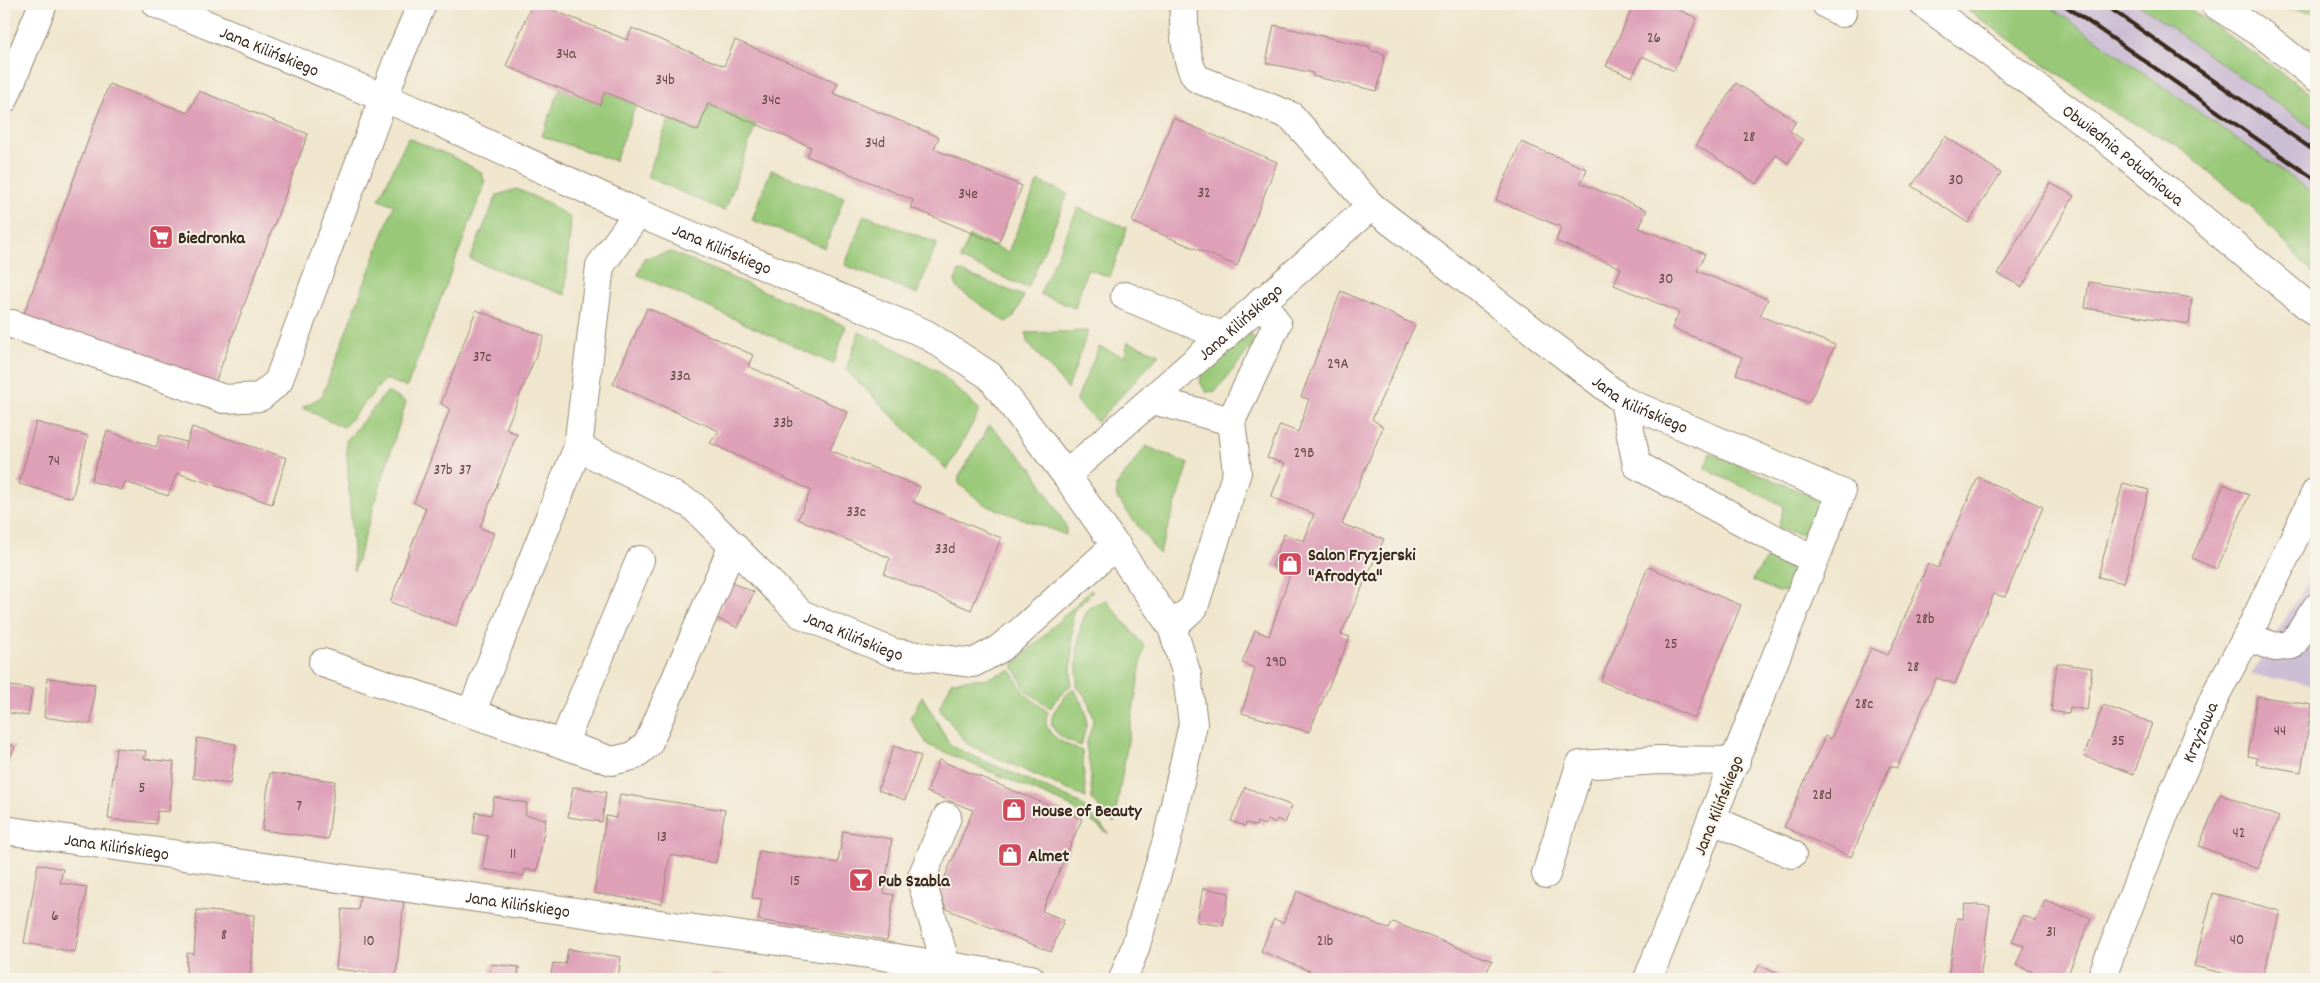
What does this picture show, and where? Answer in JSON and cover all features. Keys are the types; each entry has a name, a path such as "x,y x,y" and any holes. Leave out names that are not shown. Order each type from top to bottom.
{"street":[{"path":"4,99 43,4"},
{"name":"Jana Kilińskiego","path":"157,4 418,112 638,213 926,334 990,376 1066,475 1172,627 1187,675 1193,724 1167,840 1135,948 1123,979"},
{"path":"12,324 224,399 260,397 278,382 384,99 422,4"},
{"path":"1184,4 1183,19 1191,73 1198,79 1291,116 1371,206"},
{"name":"Obwiednia Południowa","path":"1924,4 2100,134 2316,314"},
{"path":"2215,4 2266,36 2316,77"},
{"name":"Jana Kilińskiego","path":"1066,475 1224,337 1262,300 1371,206 1624,401 1841,493 1713,820 1648,979"},
{"path":"471,713 578,447 600,266 638,213"},
{"path":"1125,296 1224,337"},
{"path":"1172,627 1194,607 1237,472 1231,421 1277,324 1262,300"},
{"path":"1153,400 1231,421"},
{"path":"1624,401 1637,465 1814,560"},
{"name":"Jana Kilińskiego","path":"578,447 692,505 802,614 894,653 973,662 999,649 1020,632 1116,545"},
{"name":"Krzyżowa","path":"2101,979 2167,807 2217,692 2247,637 2316,492"},
{"path":"323,663 612,761 633,756 648,744 733,545"},
{"path":"563,744 640,560"},
{"path":"2247,637 2275,647 2292,645 2316,608"},
{"path":"1546,874 1580,765 1659,760 1736,761"},
{"path":"946,965 921,878 947,817"},
{"path":"1713,820 1792,854"},
{"name":"Jana Kilińskiego","path":"4,830 946,965 1031,979"}],"shaded area":[{"path":"2046,4 2138,4 2316,131 2316,195"},
{"path":"2316,568 2316,685 2251,675"}],"green space":[{"path":"1959,4 2046,4 2316,195 2316,277 2254,209 2177,145 2114,113"},
{"path":"2138,4 2183,4 2316,97 2316,131"},
{"path":"2267,4 2316,4 2316,12 2273,8"},
{"path":"560,88 605,92 636,105 615,161 542,136"},
{"path":"708,104 756,124 725,211 647,177 669,119 697,131"},
{"path":"408,138 451,156 481,172 485,183 407,387 385,379 344,427 302,408 322,396 394,205 379,199"},
{"path":"771,170 844,197 825,248 752,220"},
{"path":"1038,181 1068,194 1028,288 960,259 970,236 1008,252"},
{"path":"517,189 550,204 571,219 565,295 470,259 497,195"},
{"path":"1078,208 1127,228 1110,277 1087,269 1075,308 1040,294"},
{"path":"864,215 937,243 917,294 845,265"},
{"path":"671,252 846,326 833,364 638,275 644,258"},
{"path":"959,271 1024,296 1014,317 1006,322 957,288 955,281"},
{"path":"1088,331 1068,389 1027,342 1026,333"},
{"path":"1248,331 1256,341 1216,391 1206,392 1200,383 1202,371"},
{"path":"859,332 903,352 938,371 980,410 947,470 846,370"},
{"path":"1128,342 1160,354 1097,422 1076,401 1099,347 1124,356"},
{"path":"387,392 406,402 354,571 346,441"},
{"path":"990,425 1032,468 1066,526 1066,535 985,505 959,484 959,476"},
{"path":"1146,446 1189,464 1159,554 1117,498 1116,486"},
{"path":"1710,453 1813,497 1820,505 1808,537 1778,528 1784,506 1705,469"},
{"path":"1768,556 1796,568 1786,591 1778,592 1752,580"},
{"path":"1091,590 1093,592 1073,612 1071,685 1054,702 1051,708 1026,691 1013,665"},
{"path":"1106,600 1144,646 1114,823 1092,800 1086,745 1094,719 1087,699 1077,686 1078,643 1082,621 1086,612 1092,606"},
{"path":"1011,670 1024,693 1048,712 1046,720 1050,732 1055,737 1082,751 1086,798 967,744 939,708 952,681 987,678"},
{"path":"1073,688 1083,704 1086,716 1086,728 1081,746 1058,734 1053,728 1052,721 1057,707"},
{"path":"922,696 951,746 1080,803 1109,834 1068,805 928,745 910,718"}],"building":[{"path":"532,4 538,4 627,40 632,28 724,66 735,40 838,83 833,93 939,137 934,149 1022,186 998,244 910,207 913,200 807,156 811,147 708,104 698,131 605,92 600,105 506,66"},
{"path":"1634,4 1666,4 1697,18 1674,71 1642,56 1632,77 1606,66"},
{"path":"1274,25 1370,47 1369,50 1385,54 1377,91 1312,76 1313,73 1266,63"},
{"path":"1736,83 1796,121 1790,131 1803,140 1788,163 1776,155 1757,184 1696,145"},
{"name":"Biedronka","path":"109,84 188,113 199,91 308,134 213,388 22,319"},
{"path":"1173,118 1277,162 1237,266 1132,222"},
{"path":"1945,136 2001,173 1968,223 1912,186"},
{"path":"1521,142 1587,169 1581,183 1647,210 1639,228 1705,254 1697,271 1768,299 1760,316 1835,345 1809,403 1736,374 1742,357 1672,328 1679,312 1614,285 1621,268 1556,241 1561,227 1496,200"},
{"path":"2050,183 2074,196 2022,287 1998,274"},
{"path":"2089,282 2192,298 2189,324 2085,308"},
{"path":"1341,291 1415,325 1372,419 1383,427 1342,524 1384,539 1341,634 1350,637 1309,732 1242,713 1255,668 1242,663 1255,630 1269,636 1290,574 1272,566 1284,534 1304,541 1314,514 1271,497 1285,463 1267,458 1280,425 1298,432 1309,399 1301,397"},
{"path":"647,308 753,355 748,366 848,412 830,450 920,487 913,502 1001,538 971,610 884,574 890,558 798,519 811,490 710,443 719,431 613,384"},
{"path":"476,310 544,336 506,429 517,434 480,528 494,533 456,626 390,602 426,508 414,503 450,409 441,404"},
{"path":"36,422 88,436 72,498 19,484"},
{"path":"192,427 287,458 272,504 177,473 168,496 125,482 122,490 91,481 107,431 156,447 160,435 186,442 185,449"},
{"path":"1978,477 2043,507 2005,597 1994,594 1955,684 1936,678 1897,768 1890,766 1851,857 1784,827 1825,736 1831,739 1871,648 1888,655 1928,564 1938,568"},
{"path":"2123,483 2149,490 2124,583 2098,577"},
{"path":"2224,484 2249,495 2217,569 2192,558"},
{"path":"1648,567 1741,605 1695,718 1601,681"},
{"path":"732,583 754,592 738,628 716,618"},
{"path":"2057,663 2092,668 2087,710 2070,707 2069,714 2051,711"},
{"path":"47,678 95,684 91,724 44,717"},
{"path":"4,685 32,689 28,716 4,712"},
{"path":"2257,696 2312,705 2301,772 2256,764 2257,758 2248,756"},
{"path":"2103,705 2152,723 2134,774 2084,756"},
{"path":"197,738 236,744 230,784 193,778"},
{"path":"4,742 15,747 4,771"},
{"path":"894,746 921,756 905,800 878,790"},
{"path":"116,748 146,751 144,759 174,762 169,812 157,811 156,824 108,819"},
{"name":"Almet","path":"939,760 1082,819 1042,911 1064,920 1051,952 946,909 939,891 973,810 927,792"},
{"path":"270,773 335,781 328,839 262,830"},
{"path":"573,787 606,792 602,822 568,817"},
{"path":"1245,787 1292,806 1285,823 1277,819 1275,823 1267,820 1265,825 1257,822 1256,826 1246,823 1245,826 1231,821"},
{"path":"620,794 725,810 716,863 670,855 662,904 594,893 606,816 616,818"},
{"path":"2220,794 2279,817 2258,869 2199,846"},
{"path":"494,797 527,803 525,815 546,819 537,871 525,869 524,876 482,869 488,836 473,833 476,812 491,815"},
{"path":"843,831 892,839 884,893 894,895 887,940 758,920 762,899 752,898 759,851 838,863"},
{"path":"38,864 63,869 60,883 87,887 75,952 24,943"},
{"path":"1203,888 1229,893 1223,926 1197,922"},
{"path":"1297,891 1389,929 1393,922 1492,961 1483,979 1329,979 1261,951 1274,919 1283,923"},
{"path":"2213,893 2280,911 2262,979 2245,979 2194,966"},
{"path":"360,895 404,900 396,976 336,969 342,909 358,910"},
{"path":"2045,900 2091,918 2066,979 2050,979 2016,965 2024,946 2012,942 2023,915 2036,921"},
{"path":"1965,904 1990,906 1980,979 1948,979 1957,918 1963,919"},
{"path":"197,910 254,915 250,979 186,979 187,953 194,954"},
{"path":"568,949 621,957 618,979 550,979 553,963 565,964"},
{"path":"491,964 519,967 517,979 489,979"},
{"path":"1759,965 1789,979 1752,979"},
{"path":"712,974 738,978 738,979 711,979"}],"railway":[{"path":"2063,4 2316,180"},
{"path":"2104,4 2316,152"}],"place":[{"name":"Biedronka","path":"161,237"},
{"name":"Salon Fryzjerski \"Afrodyta\"","path":"1290,564"},
{"name":"House of Beauty","path":"1014,810"},
{"name":"Almet","path":"1010,855"},
{"name":"Pub Szabla","path":"861,880"}]}
